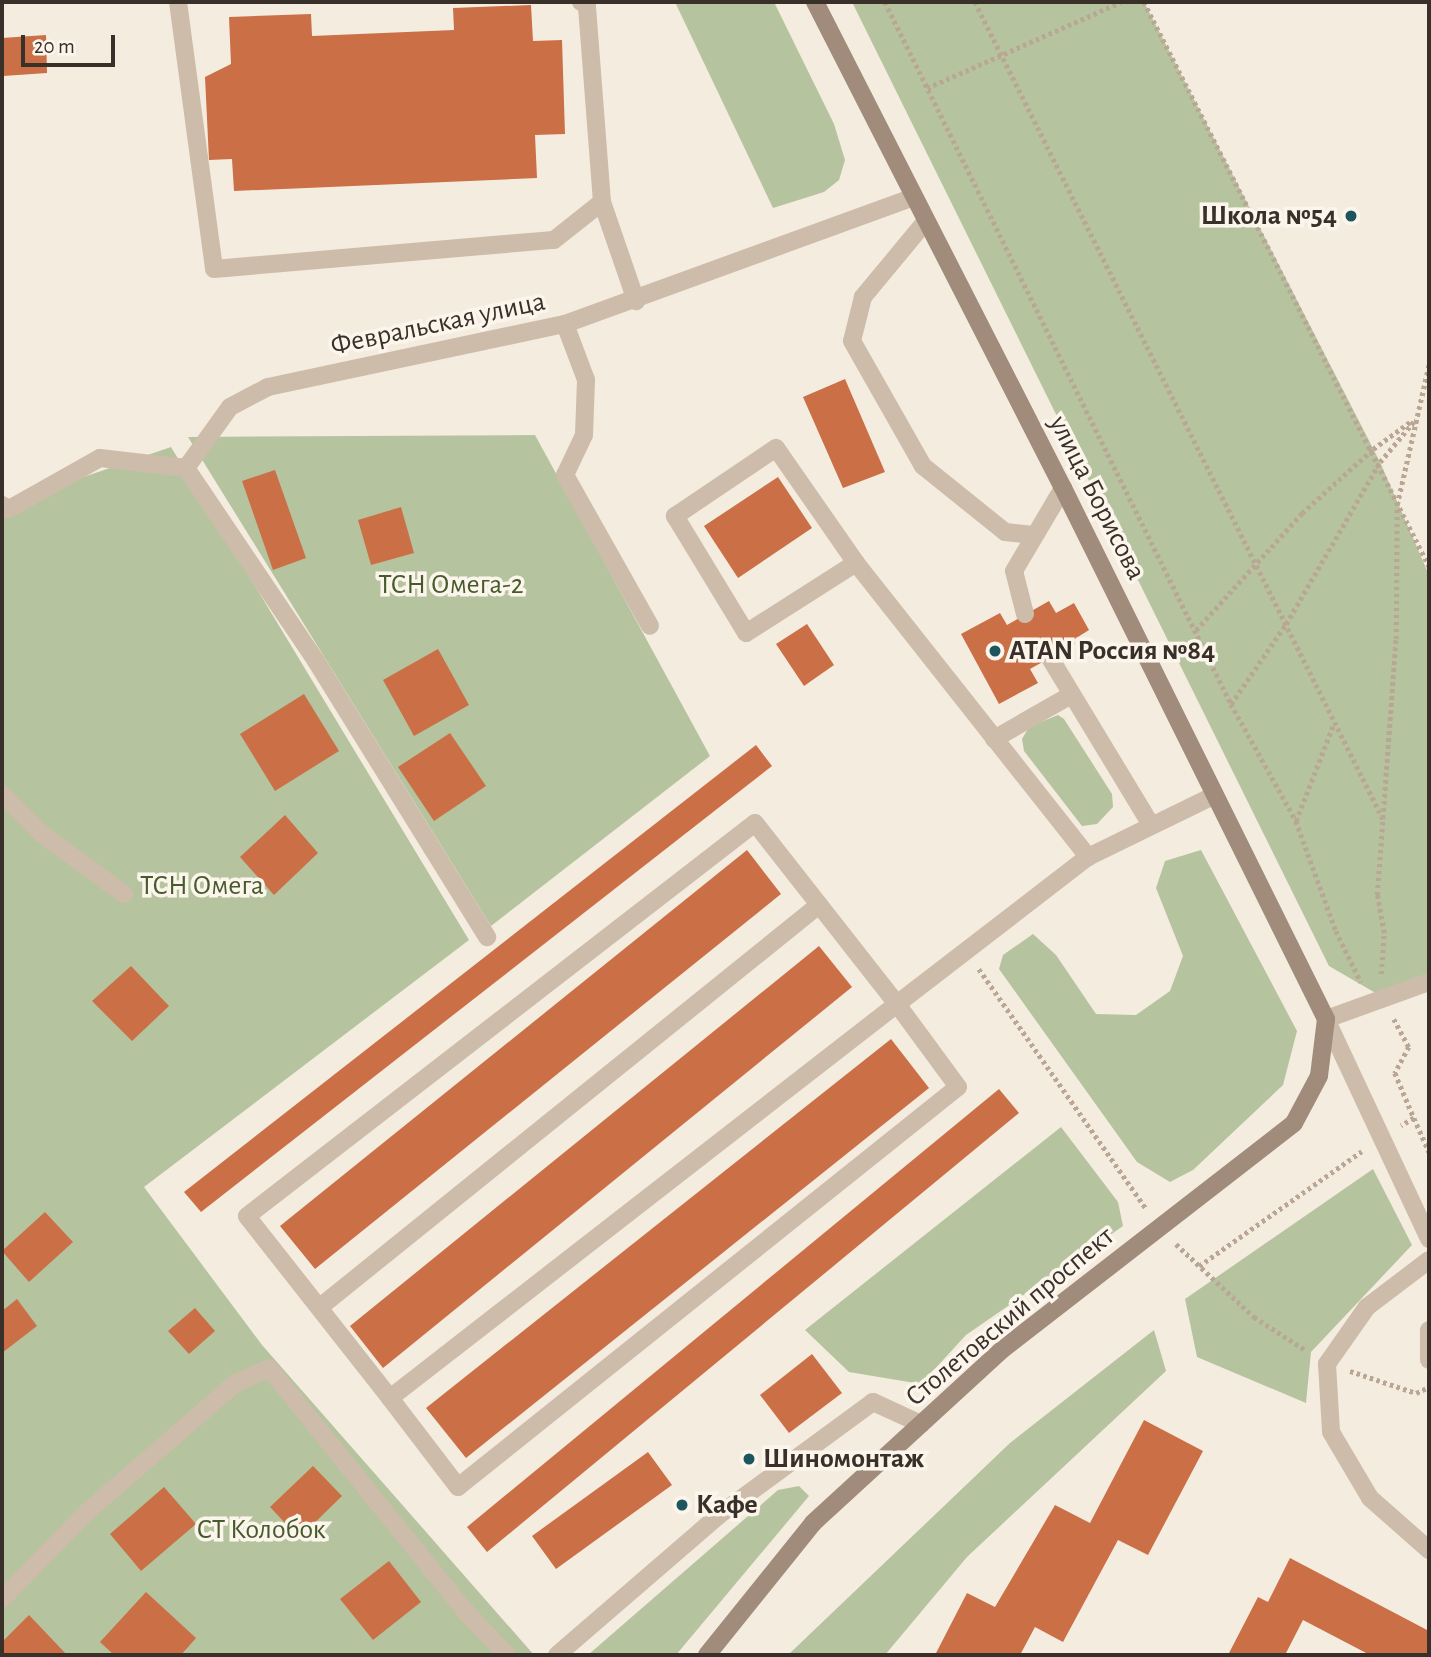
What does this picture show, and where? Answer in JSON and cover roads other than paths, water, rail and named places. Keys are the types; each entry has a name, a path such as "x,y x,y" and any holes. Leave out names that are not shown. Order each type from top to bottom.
{"main road":[{"name":"улица Борисова","path":"815,2 1063,488 1326,1019"},
{"name":"Столетовский проспект","path":"707,1655 813,1523 1003,1349 1294,1123 1319,1076 1326,1019"}],"street":[{"path":"178,2 214,269 554,240 602,202"},
{"path":"581,2 587,5 602,202 636,301"},
{"name":"Февральская улица","path":"186,468 230,407 268,387 565,324 636,301 914,197"},
{"path":"926,221 863,297 852,341 923,466 1005,532 1035,535"},
{"path":"565,324 586,380 584,435 565,475 650,626"},
{"path":"856,563 746,633 675,516 776,449 856,563 1087,857"},
{"path":"2,505 9,509 100,458 186,468 316,661 487,937"},
{"path":"1025,614 1014,571 1063,488"},
{"path":"1050,658 1151,825"},
{"path":"994,739 1071,695"},
{"path":"2,794 42,834 124,894"},
{"path":"390,1398 1087,857 1215,795"},
{"path":"755,823 897,1004 958,1087 458,1488 247,1216 755,823"},
{"path":"320,1307 819,905"},
{"path":"1429,982 1381,991 1326,1019 1424,1213 1429,1239"},
{"path":"1429,1260 1367,1307 1327,1364 1331,1432 1370,1499 1429,1550"},
{"path":"1429,1330 1429,1360"},
{"path":"2,1599 88,1511 236,1383 269,1368 466,1612 507,1655"},
{"path":"557,1655 719,1516 873,1402 922,1424"}],"place":[{"name":"Школа №54","path":"1351,216"},
{"name":"ATAN Россия №84","path":"995,651"},
{"name":"Шиномонтаж","path":"749,1459"},
{"name":"Кафе","path":"682,1505"}],"park label":[{"name":"ТСН Омега-2","path":"451,585"},
{"name":"ТСН Омега","path":"202,886"},
{"name":"СТ Колобок","path":"261,1530"}]}
